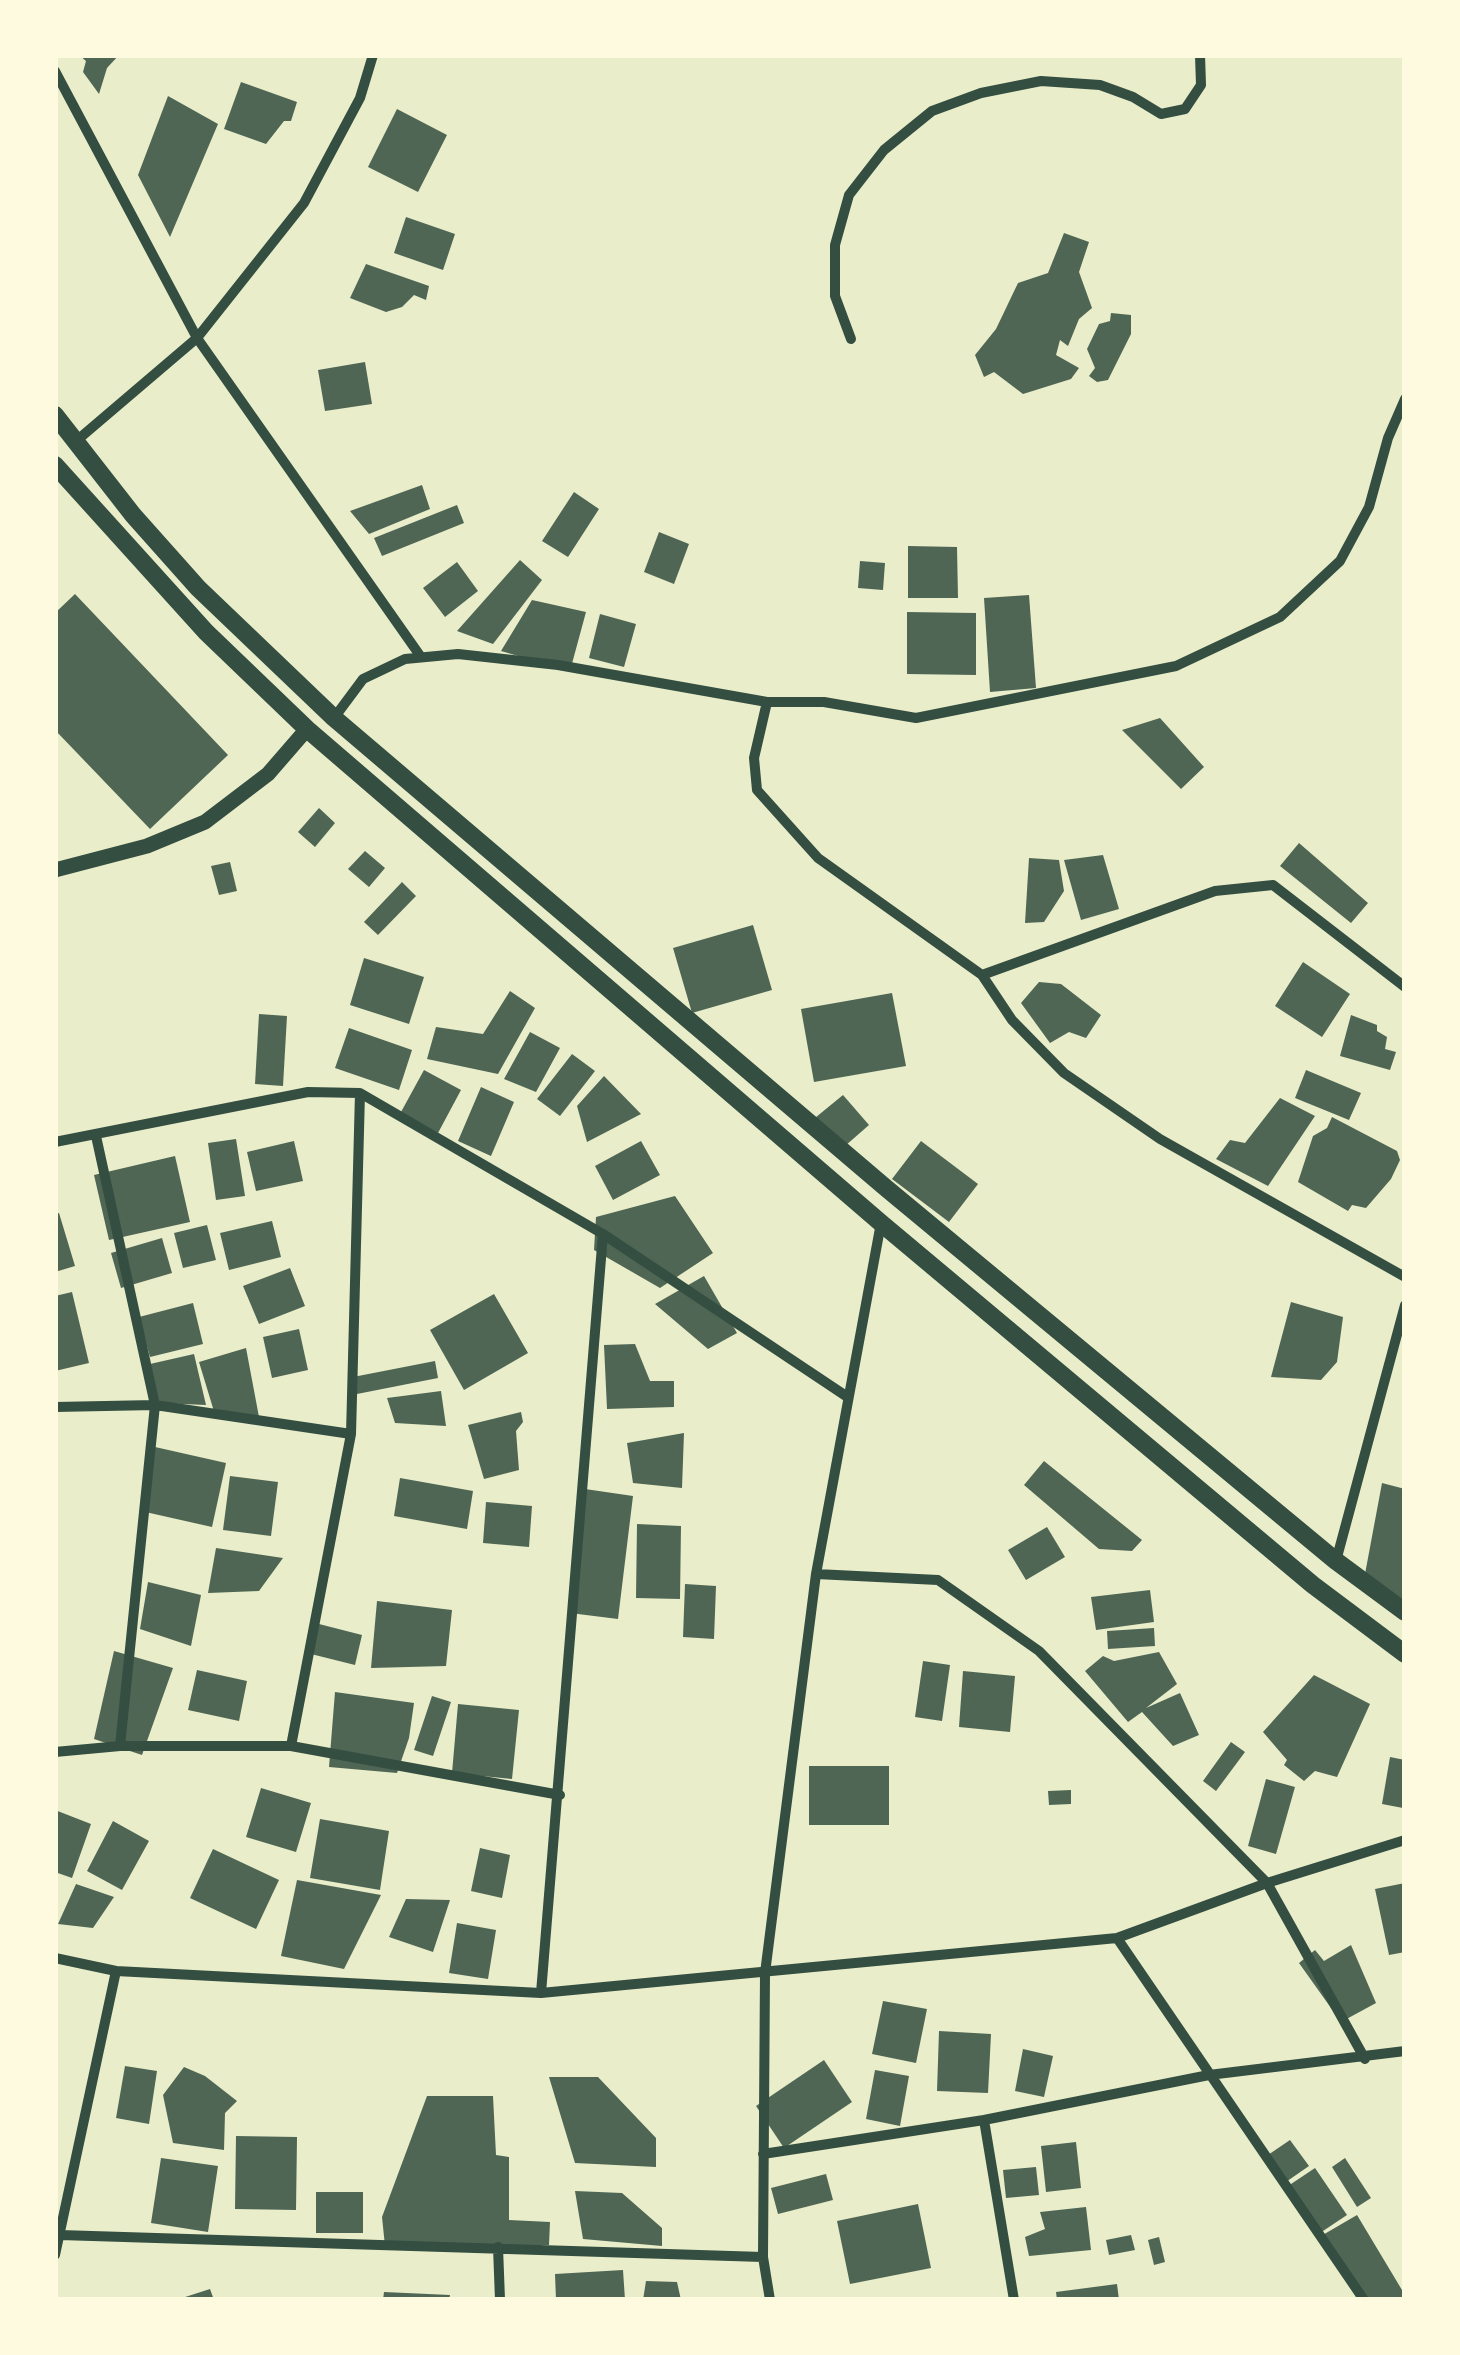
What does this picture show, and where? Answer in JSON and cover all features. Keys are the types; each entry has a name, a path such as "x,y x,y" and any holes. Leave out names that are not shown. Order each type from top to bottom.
{"main road":[{"path":"55,414 74,442 198,588 334,718 977,1263 1336,1560 1405,1612"},
{"path":"55,465 206,632 307,730 881,1224 1312,1585 1405,1654"},
{"path":"957,1287 977,1263"}],"street":[{"path":"74,442 196,338 304,204 360,98 372,55"},
{"path":"850,339 835,296 835,244 849,196 884,150 932,110 981,93 1041,80 1100,85 1161,114 1185,109 1200,85 1200,55"},
{"path":"55,71 196,338 421,657"},
{"path":"334,718 363,679 405,659 458,654 558,665 767,702 824,702 916,718 1176,666 1280,618 1340,561 1369,507 1388,438 1405,399"},
{"path":"767,702 754,758 758,790 818,858 982,975 1012,1020 1064,1074 1160,1138 1405,1277"},
{"path":"55,870 147,846 206,822 268,774 307,730"},
{"path":"982,975 1215,891 1273,885 1405,987"},
{"path":"55,1142 308,1092 360,1093 603,1234 846,1396"},
{"path":"291,1746 351,1434 360,1093"},
{"path":"96,1136 155,1406 120,1746"},
{"path":"770,2300 763,2257 765,1974 816,1574 846,1396 881,1224"},
{"path":"540,1993 560,1794 603,1234"},
{"path":"1336,1560 1405,1305"},
{"path":"55,1407 155,1406 351,1434"},
{"path":"816,1574 938,1580 1040,1651 1267,1883 1365,2060"},
{"path":"55,1752 120,1746 291,1746 560,1794"},
{"path":"55,1958 116,1971 540,1993 765,1974 1117,1938 1267,1883 1405,1840"},
{"path":"1117,1938 1364,2300"},
{"path":"55,2255 116,1971"},
{"path":"763,2154 984,2120 1209,2075 1365,2060 1405,2051"},
{"path":"984,2120 1014,2300"},
{"path":"60,2235 763,2257"},
{"path":"498,2247 500,2300"}],"building":[{"path":"79,55 119,55 107,68 99,94 83,72 86,61"},
{"path":"241,82 297,102 291,121 284,121 266,144 224,129"},
{"path":"168,96 218,124 170,237 138,175"},
{"path":"397,109 447,135 418,192 368,167"},
{"path":"406,217 455,234 443,270 394,253"},
{"path":"1064,233 1089,242 1079,272 1092,308 1079,319 1068,346 1060,340 1056,355 1079,368 1071,379 1023,394 994,372 984,377 975,355 996,329 1018,283 1048,273"},
{"path":"366,264 429,286 426,300 414,295 402,307 386,312 350,298"},
{"path":"1111,313 1131,315 1131,334 1108,380 1097,382 1089,376 1095,368 1087,349 1099,324 1110,321"},
{"path":"365,362 372,404 325,411 318,370"},
{"path":"422,485 430,509 369,534 350,511"},
{"path":"574,492 599,509 568,557 542,541"},
{"path":"457,505 464,523 382,556 374,538"},
{"path":"659,532 689,544 674,584 644,572"},
{"path":"908,546 957,547 958,598 908,598"},
{"path":"520,560 542,580 493,644 457,631"},
{"path":"860,561 885,563 883,590 858,588"},
{"path":"457,562 478,591 445,617 423,588"},
{"path":"75,594 228,755 150,829 55,730 55,613"},
{"path":"1029,595 1036,688 990,692 984,598"},
{"path":"532,600 586,612 570,671 501,651"},
{"path":"907,612 976,613 976,675 907,674"},
{"path":"600,614 636,624 624,667 589,658"},
{"path":"1160,718 1204,767 1181,789 1122,730"},
{"path":"319,808 335,823 315,847 298,832"},
{"path":"1299,843 1368,903 1351,923 1280,866"},
{"path":"365,851 385,868 369,887 348,869"},
{"path":"1103,855 1119,909 1081,920 1064,860"},
{"path":"1029,858 1059,860 1064,891 1044,922 1025,923"},
{"path":"230,862 237,891 219,895 211,866"},
{"path":"402,882 416,896 378,935 364,922"},
{"path":"753,925 772,990 692,1013 673,948"},
{"path":"364,958 424,977 409,1024 350,1005"},
{"path":"1303,962 1350,994 1322,1037 1275,1006"},
{"path":"1039,982 1061,984 1101,1015 1086,1038 1069,1032 1050,1043 1021,1003"},
{"path":"510,991 535,1008 498,1074 427,1059 436,1027 483,1034"},
{"path":"892,993 906,1066 814,1082 801,1009"},
{"path":"259,1014 287,1016 283,1086 255,1084"},
{"path":"1351,1015 1377,1025 1377,1031 1387,1037 1385,1049 1396,1052 1390,1070 1340,1056"},
{"path":"349,1028 412,1050 399,1090 335,1068"},
{"path":"530,1032 560,1048 536,1092 504,1079"},
{"path":"572,1054 595,1071 560,1116 537,1099"},
{"path":"424,1070 461,1090 438,1133 401,1112"},
{"path":"1306,1070 1361,1093 1349,1120 1295,1098"},
{"path":"604,1076 641,1114 587,1142 577,1106"},
{"path":"481,1087 514,1102 491,1156 458,1141"},
{"path":"843,1095 869,1125 837,1153 810,1122"},
{"path":"1280,1098 1315,1116 1268,1186 1216,1159 1230,1140 1245,1143"},
{"path":"1332,1117 1397,1151 1400,1160 1391,1179 1366,1208 1352,1205 1348,1211 1298,1182 1313,1136 1327,1128"},
{"path":"236,1139 245,1196 216,1200 208,1143"},
{"path":"294,1141 303,1181 256,1191 247,1152"},
{"path":"641,1141 660,1175 613,1200 595,1166"},
{"path":"921,1141 978,1184 949,1222 892,1179"},
{"path":"175,1156 190,1222 109,1240 94,1175"},
{"path":"675,1196 713,1253 660,1288 594,1250 596,1217"},
{"path":"59,1213 75,1266 55,1272 55,1214"},
{"path":"272,1221 281,1257 229,1270 220,1233"},
{"path":"207,1225 216,1260 183,1268 174,1233"},
{"path":"162,1238 172,1273 121,1288 111,1253"},
{"path":"290,1268 305,1306 259,1324 243,1286"},
{"path":"704,1276 737,1333 708,1349 655,1304"},
{"path":"72,1292 89,1363 55,1371 55,1296"},
{"path":"494,1294 528,1353 464,1390 430,1330"},
{"path":"1291,1302 1343,1317 1337,1362 1321,1380 1271,1377"},
{"path":"193,1303 203,1344 150,1357 139,1317"},
{"path":"299,1329 308,1370 272,1378 263,1337"},
{"path":"635,1344 650,1381 674,1381 674,1407 607,1409 604,1345"},
{"path":"246,1348 259,1417 216,1418 199,1362"},
{"path":"194,1354 206,1405 159,1403 150,1364"},
{"path":"435,1361 438,1378 357,1394 353,1377"},
{"path":"441,1391 446,1426 395,1423 387,1398"},
{"path":"521,1412 523,1422 516,1431 519,1470 484,1479 468,1425"},
{"path":"684,1433 682,1488 633,1483 627,1443"},
{"path":"155,1447 226,1463 212,1527 141,1511"},
{"path":"1044,1461 1142,1540 1132,1551 1099,1549 1024,1485"},
{"path":"230,1476 278,1482 271,1536 223,1530"},
{"path":"400,1478 473,1491 467,1529 394,1516"},
{"path":"1382,1483 1405,1489 1405,1604 1365,1574"},
{"path":"585,1489 633,1496 618,1619 570,1613"},
{"path":"486,1502 532,1506 529,1547 483,1543"},
{"path":"637,1524 681,1526 680,1599 636,1598"},
{"path":"1047,1527 1065,1557 1026,1580 1008,1550"},
{"path":"216,1548 283,1558 259,1591 208,1593"},
{"path":"148,1582 201,1595 191,1646 140,1629"},
{"path":"685,1584 716,1586 714,1639 683,1637"},
{"path":"1150,1590 1154,1622 1096,1630 1091,1597"},
{"path":"377,1601 452,1610 446,1666 371,1668"},
{"path":"319,1624 362,1635 355,1665 311,1654"},
{"path":"1154,1628 1155,1646 1108,1649 1107,1631"},
{"path":"114,1651 173,1668 142,1755 94,1739"},
{"path":"1159,1652 1177,1684 1146,1708 1180,1693 1199,1735 1173,1746 1142,1712 1128,1722 1085,1671 1103,1656 1114,1661"},
{"path":"923,1661 950,1665 942,1721 915,1717"},
{"path":"197,1670 247,1681 239,1721 188,1710"},
{"path":"963,1671 1015,1676 1010,1732 959,1727"},
{"path":"1314,1675 1370,1704 1337,1777 1315,1771 1304,1781 1284,1765 1287,1760 1263,1732"},
{"path":"335,1692 414,1703 409,1738 397,1773 329,1767"},
{"path":"432,1696 451,1702 433,1756 414,1750"},
{"path":"458,1704 519,1710 512,1779 452,1773"},
{"path":"1231,1742 1245,1752 1216,1791 1203,1781"},
{"path":"1390,1757 1405,1760 1403,1808 1382,1804"},
{"path":"809,1766 889,1766 889,1825 809,1825"},
{"path":"1266,1779 1295,1787 1276,1854 1248,1846"},
{"path":"261,1788 311,1803 296,1852 246,1837"},
{"path":"1071,1790 1071,1804 1049,1805 1048,1791"},
{"path":"55,1810 91,1824 72,1878 55,1872"},
{"path":"320,1819 389,1831 380,1890 310,1878"},
{"path":"113,1821 149,1841 122,1890 87,1871"},
{"path":"480,1848 510,1855 502,1898 471,1891"},
{"path":"213,1849 279,1880 256,1929 190,1898"},
{"path":"297,1880 381,1895 344,1969 281,1956"},
{"path":"1405,1883 1405,1952 1389,1955 1375,1889"},
{"path":"76,1884 114,1897 93,1928 58,1924"},
{"path":"406,1899 450,1900 433,1952 389,1937"},
{"path":"457,1923 496,1930 488,1979 449,1973"},
{"path":"1351,1945 1376,2003 1341,2022 1299,1963 1315,1950 1324,1961"},
{"path":"883,2001 927,2009 916,2063 872,2054"},
{"path":"939,2031 991,2034 988,2093 937,2091"},
{"path":"1023,2049 1053,2056 1044,2097 1015,2091"},
{"path":"824,2060 852,2102 784,2148 756,2106"},
{"path":"125,2066 157,2071 149,2124 116,2118"},
{"path":"184,2067 205,2076 237,2101 225,2113 224,2150 173,2143 163,2095"},
{"path":"875,2070 909,2076 900,2126 866,2119"},
{"path":"549,2077 598,2077 656,2138 656,2167 575,2163"},
{"path":"427,2096 493,2096 496,2155 509,2157 509,2220 550,2222 549,2245 385,2246 382,2217"},
{"path":"236,2136 297,2137 296,2210 235,2209"},
{"path":"1290,2140 1309,2166 1283,2184 1265,2157"},
{"path":"1076,2142 1081,2188 1046,2192 1041,2146"},
{"path":"161,2158 218,2166 208,2232 151,2223"},
{"path":"1345,2158 1371,2198 1357,2207 1332,2167"},
{"path":"1036,2167 1039,2195 1006,2198 1003,2170"},
{"path":"1315,2168 1347,2215 1317,2235 1285,2188"},
{"path":"826,2174 833,2200 778,2214 771,2188"},
{"path":"575,2191 622,2193 662,2228 662,2246 583,2239"},
{"path":"316,2192 363,2192 363,2233 316,2233"},
{"path":"918,2204 931,2268 850,2284 837,2221"},
{"path":"1086,2207 1091,2250 1029,2256 1025,2237 1045,2229 1040,2212"},
{"path":"1357,2215 1405,2295 1397,2300 1358,2300 1321,2236"},
{"path":"1131,2235 1135,2250 1109,2255 1106,2240"},
{"path":"1159,2237 1165,2262 1154,2265 1148,2240"},
{"path":"623,2270 625,2300 556,2300 555,2274"},
{"path":"646,2281 677,2282 681,2300 643,2300"},
{"path":"1117,2284 1119,2300 1057,2300 1056,2292"},
{"path":"210,2289 214,2300 179,2300 179,2299"},
{"path":"384,2292 450,2295 449,2300 383,2300"}]}
